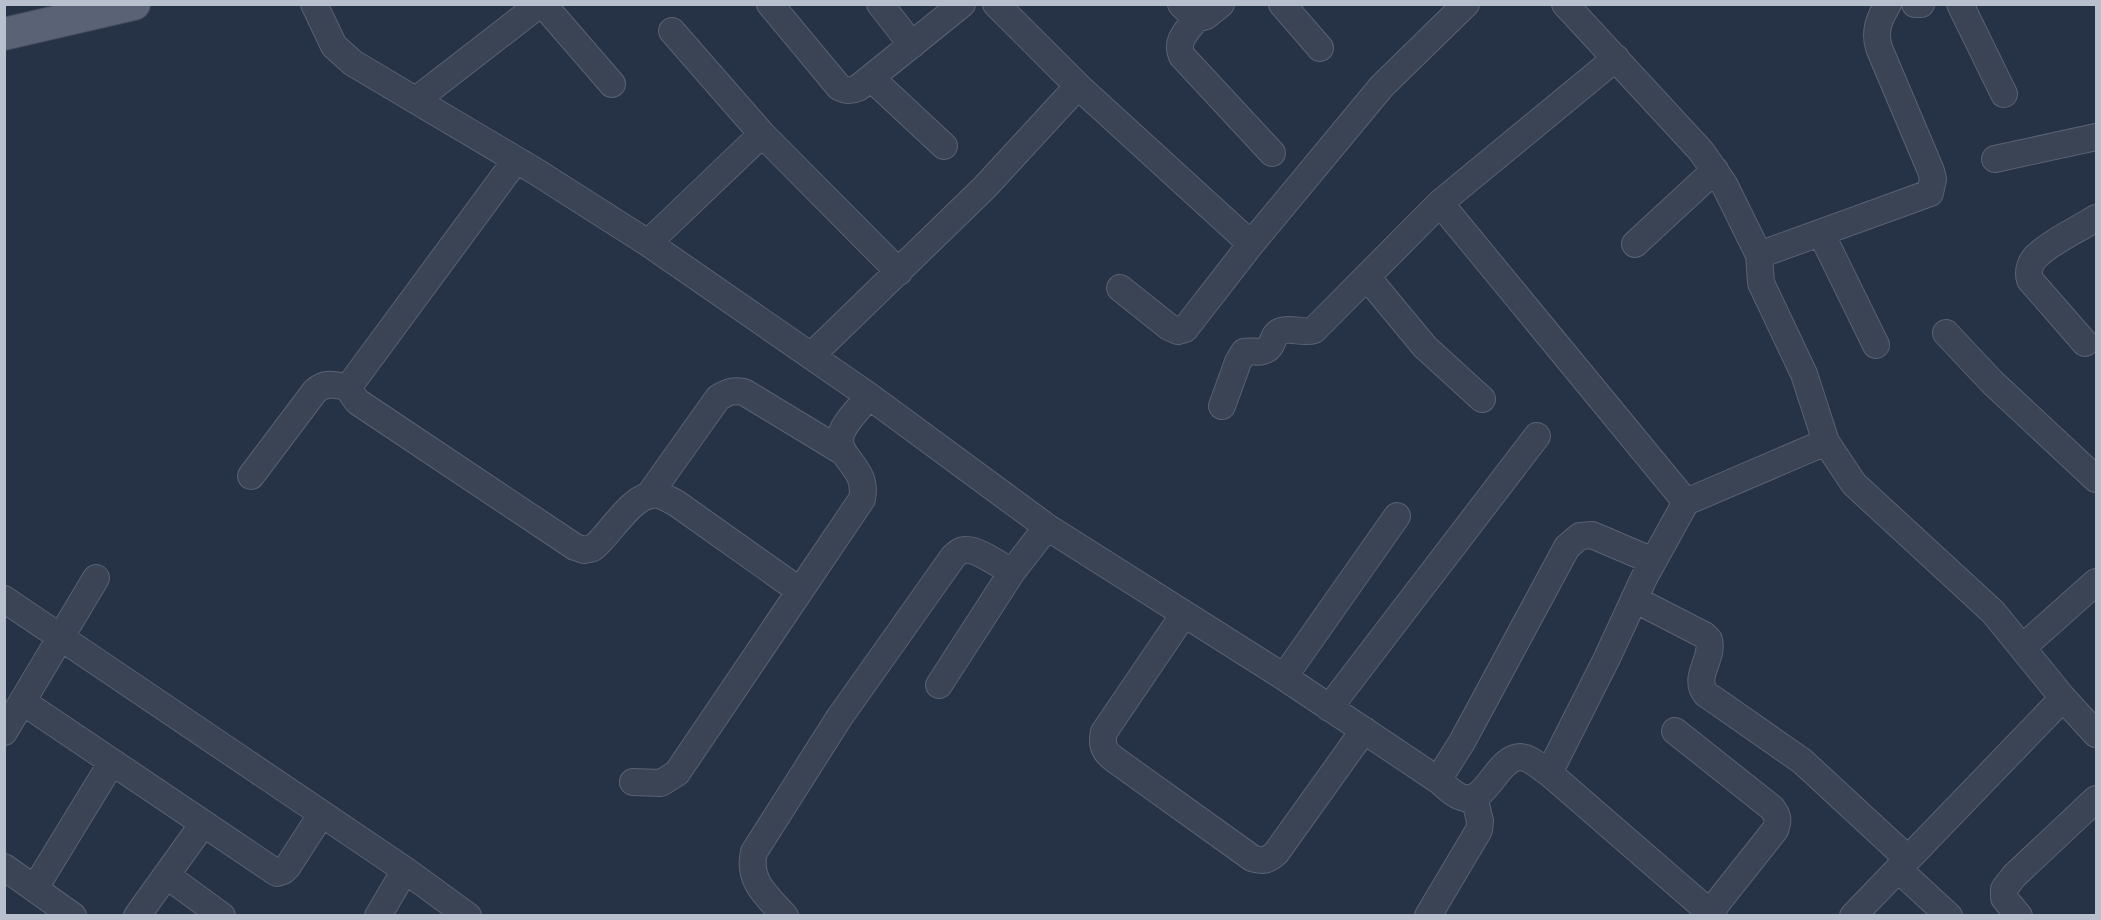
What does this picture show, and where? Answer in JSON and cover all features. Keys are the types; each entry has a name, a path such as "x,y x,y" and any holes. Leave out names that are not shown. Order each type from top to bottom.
{"main road":[{"path":"4,34 134,4"}],"street":[{"path":"314,4 334,46 342,55 648,243 869,396 1047,526 1284,677 1460,797 1474,797 1511,759 1520,757 1528,759 1549,773 1712,914 1775,830 1778,815 1675,732"},
{"path":"770,4 839,87 844,90 852,90 871,78 962,4"},
{"path":"880,4 912,45"},
{"path":"996,4 1078,86 1251,244"},
{"path":"1221,4 1206,16 1188,12 1179,44 1182,56 1272,153"},
{"path":"1282,4 1320,48"},
{"path":"1120,288 1169,327 1178,331 1185,329 1251,244 1382,86 1466,4"},
{"path":"1565,4 1715,170 1759,255 1761,284 1804,374 1826,442 1854,484 1976,596 2023,647 2063,698 2097,734"},
{"path":"1759,255 1930,193 1931,171 1876,38 1877,26 1888,4"},
{"path":"1915,4 1921,4"},
{"path":"1960,4 2004,94"},
{"path":"416,100 536,7 543,7 612,84"},
{"path":"672,31 762,134 898,272"},
{"path":"1222,406 1244,352 1266,350 1277,333 1281,331 1314,330 1440,203 1616,58"},
{"path":"871,78 944,146"},
{"path":"811,356 985,187 1078,86"},
{"path":"648,243 762,134"},
{"path":"1995,159 2097,137"},
{"path":"516,160 353,381 350,388 351,394 358,402 575,547 584,550 593,548 601,542 632,506 649,495 718,398 726,393 734,390 744,392 843,452"},
{"path":"1635,244 1715,170"},
{"path":"1440,203 1686,502"},
{"path":"2085,344 2030,280 2028,273 2037,254 2097,218"},
{"path":"1821,233 1876,345"},
{"path":"1367,277 1425,347 1482,399"},
{"path":"1946,333 1992,382 2097,479"},
{"path":"251,476 315,391 329,384 350,388"},
{"path":"633,782 661,783 677,773 862,499 863,481 843,452 840,443 845,426 869,396"},
{"path":"1329,708 1537,436"},
{"path":"1549,773 1607,658 1634,598 1686,502 1826,442"},
{"path":"649,495 659,495 676,503 800,591"},
{"path":"1284,677 1397,516"},
{"path":"939,685 1012,572 1047,526"},
{"path":"1438,780 1462,742 1573,541 1580,536 1592,535 1653,561"},
{"path":"785,915 761,890 753,876 751,869 754,852 839,718 953,557 960,551 967,549 975,551 1012,572"},
{"path":"4,732 96,578"},
{"path":"2023,647 2097,582"},
{"path":"1634,598 1704,635 1709,640 1710,651 1701,677 1701,684 1706,694 1802,761 1903,864 1948,915"},
{"path":"4,599 405,870 458,913"},
{"path":"1184,614 1104,732 1103,746 1107,754 1252,858 1260,861 1276,853 1364,730"},
{"path":"1853,915 2063,698"},
{"path":"23,702 277,873 288,866 321,815"},
{"path":"35,888 112,762"},
{"path":"1428,915 1479,830 1480,821 1474,797"},
{"path":"2019,915 2004,898 2004,889 2014,876 2097,799"},
{"path":"137,915 203,824"},
{"path":"4,867 73,915"},
{"path":"378,915 405,870"},
{"path":"166,875 222,915"}]}
